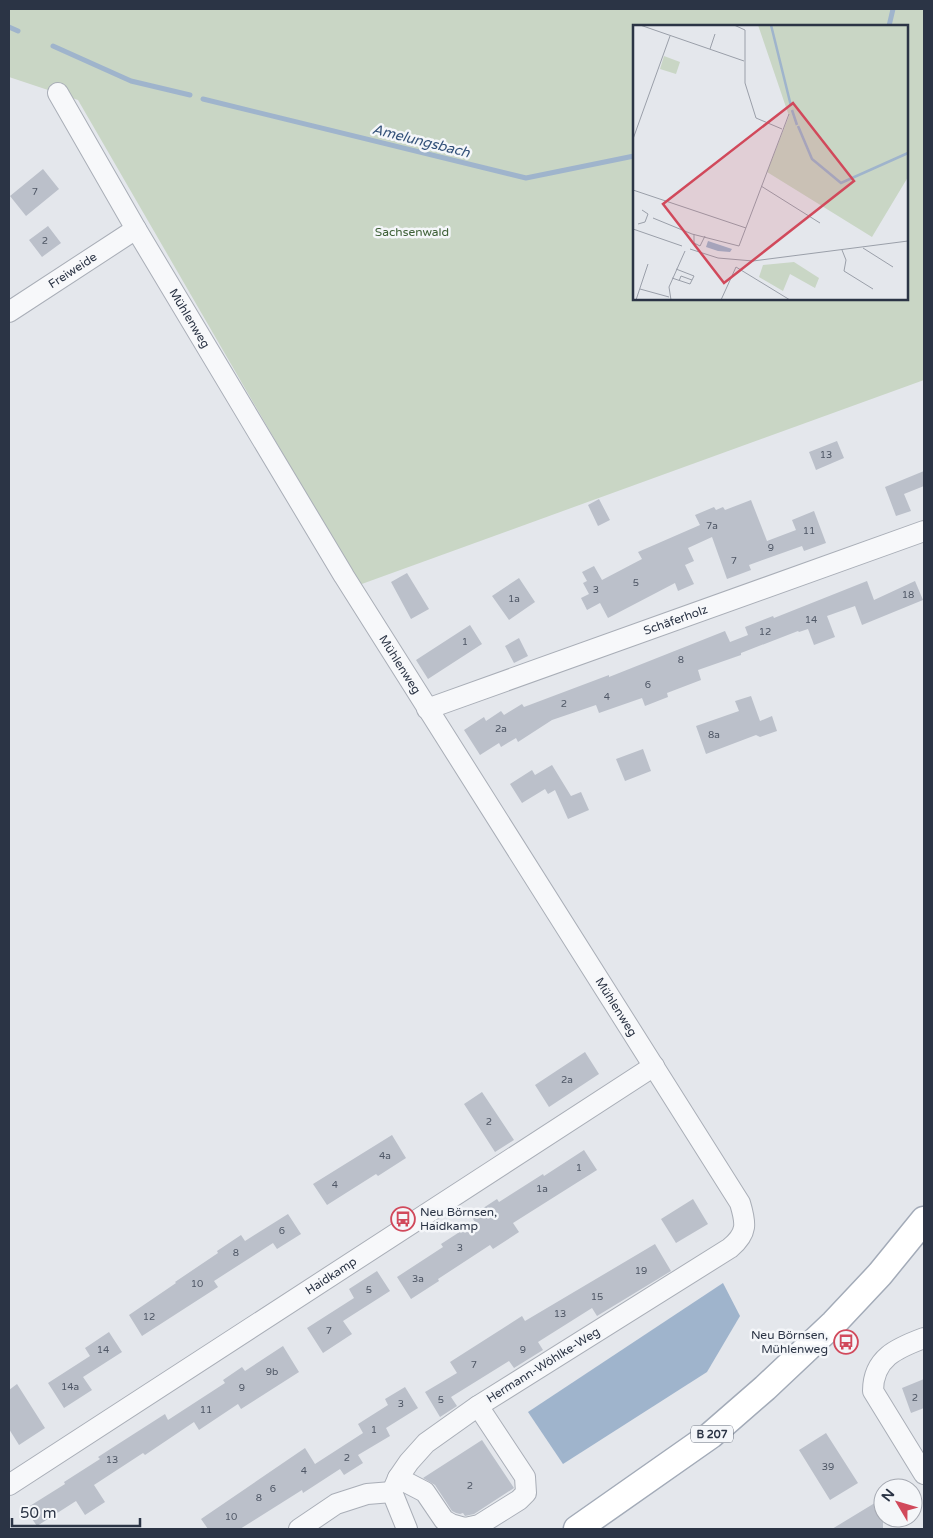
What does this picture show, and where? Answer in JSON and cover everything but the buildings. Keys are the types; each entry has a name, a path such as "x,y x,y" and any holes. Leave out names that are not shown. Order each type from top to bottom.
{"main road":[{"name":"B 207","path":"577,1529 711,1435 765,1388 834,1323 880,1274 924,1220"}],"street":[{"name":"Mühlenweg","path":"58,93 136,229 344,576 740,1203 744,1215 744,1232"},
{"name":"Freiweide","path":"9,312 136,229"},
{"name":"Schäferholz","path":"428,709 924,530"},
{"name":"Haidkamp","path":"9,1485 654,1066"},
{"name":"Hermann-Wöhlke-Weg","path":"395,1485 409,1462 426,1443 478,1406 730,1248 738,1242 744,1232"},
{"path":"924,1338 898,1348 882,1362 876,1371 873,1381 873,1391 924,1474"},
{"path":"299,1529 336,1504 395,1485 425,1492 444,1520 465,1528 479,1525 519,1500 526,1493 525,1477 478,1406"},
{"path":"395,1485 407,1529"}],"green space":[{"name":"Sachsenwald","path":"9,9 924,9 924,380 359,585 78,100 9,77"}],"water":[{"path":"723,1283 740,1316 707,1372 563,1464 528,1412"}],"waterway":[{"name":"Amelungsbach","path":"889,25 893,9"},
{"name":"Amelungsbach","path":"9,27 18,31"},
{"name":"Amelungsbach","path":"53,46 131,81 190,95"},
{"name":"Amelungsbach","path":"203,99 526,178 633,156"}],"place":[{"name":"Neu Börnsen, Haidkamp","path":"403,1219"},
{"name":"Neu Börnsen, Mühlenweg","path":"846,1342"}]}
